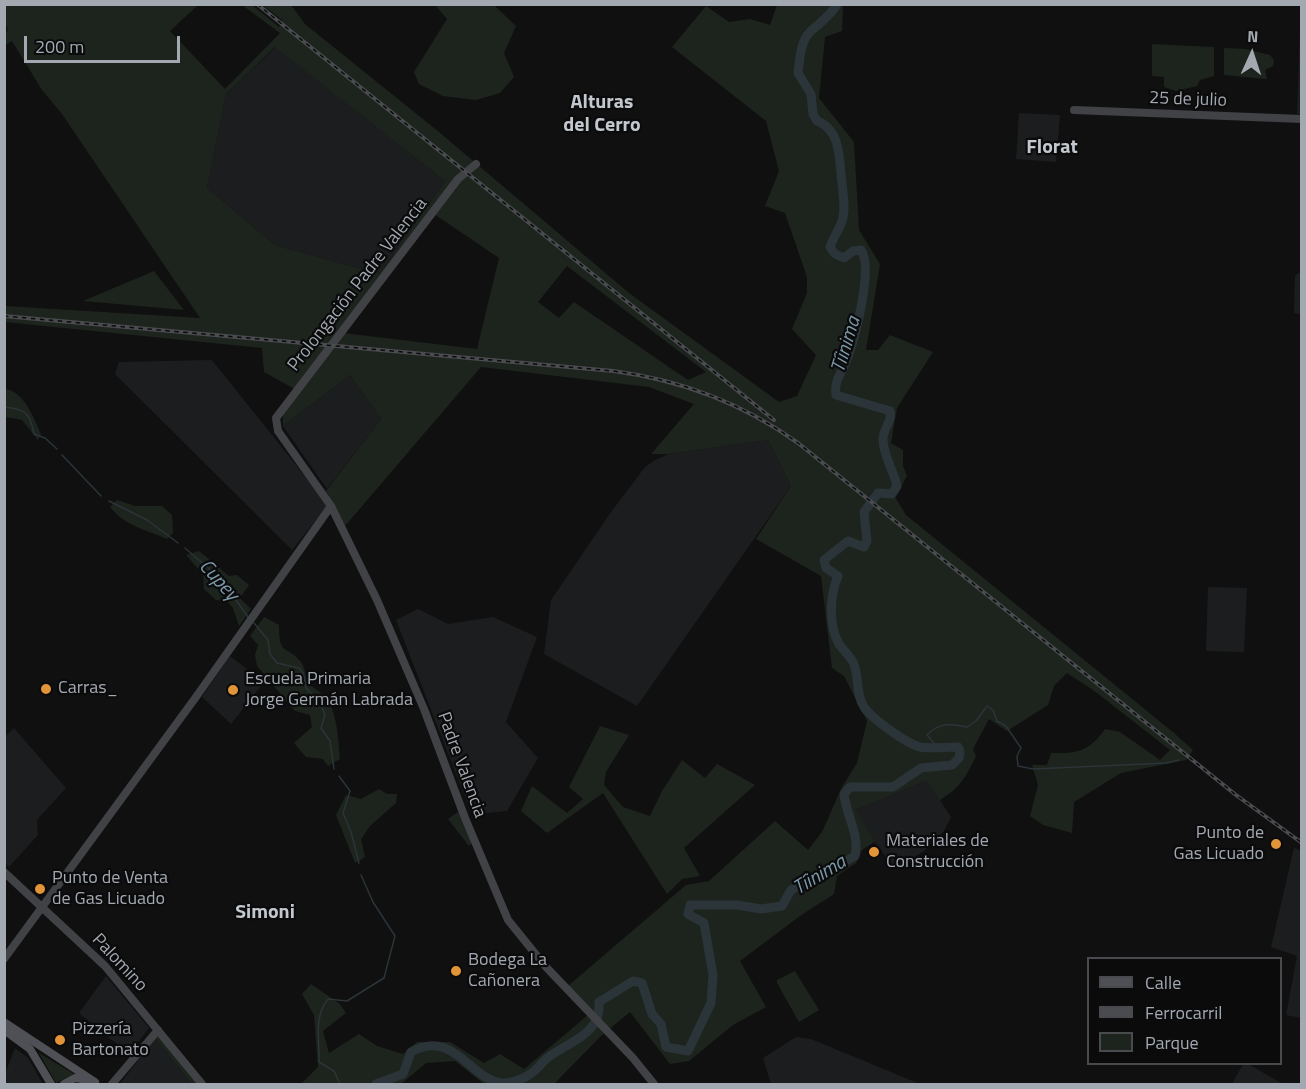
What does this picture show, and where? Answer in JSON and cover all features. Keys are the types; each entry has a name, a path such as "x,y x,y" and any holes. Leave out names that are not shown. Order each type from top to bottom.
{"main road":[{"path":"4,1022 97,1083"},
{"path":"4,1030 30,1049 51,1084"},
{"path":"63,1083 82,1078 97,1083"}],"street":[{"name":"25 de julio","path":"1074,110 1302,119"},
{"name":"Prolongación Padre Valencia","path":"278,431 276,418 327,349 458,179 476,164"},
{"name":"Padre Valencia","path":"278,431 332,506 378,600 508,920 602,1029 633,1058 654,1084"},
{"path":"4,959 196,697 332,506"},
{"path":"323,519 331,517 339,522"},
{"name":"Palomino","path":"4,872 105,966 202,1084"},
{"path":"112,1084 158,1030"}],"shaded area":[{"path":"1300,26 1302,26 1301,114 1297,114"},
{"path":"276,47 445,181 379,274 275,245 207,188 226,94"},
{"path":"1019,113 1060,115 1056,162 1016,159"},
{"path":"1301,273 1301,314 1294,313 1295,276"},
{"path":"212,360 328,505 292,550 115,374 119,362"},
{"path":"350,375 381,419 327,489 283,426"},
{"path":"768,440 791,486 637,706 544,654 551,600 645,467 669,454"},
{"path":"1208,587 1247,588 1244,652 1206,651"},
{"path":"418,609 448,624 493,617 537,637 506,722 538,758 507,811 478,814 474,806 469,807 396,620"},
{"name":"Escuela Primaria Jorge Germán Labrada","path":"230,656 264,682 231,724 202,697"},
{"path":"14,728 66,788 37,820 38,835 9,867 4,862 4,738"},
{"path":"926,781 951,817 944,831 924,851 894,869 854,810"},
{"path":"1294,848 1302,851 1301,1018 1286,1015 1297,956 1271,947"},
{"path":"106,976 149,1028 129,1054 79,1013"},
{"path":"796,1037 811,1039 920,1084 771,1084 763,1058"},
{"path":"155,1038 192,1084 120,1084"},
{"path":"15,1048 28,1058 43,1084 5,1084 5,1074"},
{"path":"1242,1065 1250,1065 1283,1084 1232,1084"}],"green space":[{"path":"5,5 198,5 170,31 225,89 280,33 242,5 252,5 279,27 284,16 282,20 263,5 291,5 305,24 439,132 629,293 779,402 797,396 816,355 792,329 807,293 807,277 785,213 765,206 779,171 766,121 672,47 706,6 729,22 750,19 770,25 777,5 843,5 842,31 825,37 819,98 854,142 859,230 880,264 866,350 878,350 890,335 933,352 897,408 891,443 903,450 903,466 907,476 895,497 906,515 1193,750 1186,760 1121,773 1074,802 1072,833 1043,825 1030,816 1038,785 1032,765 1047,765 1051,753 1082,750 1094,742 1105,729 1120,732 1160,760 1170,750 1093,690 1067,673 1054,686 1048,705 1007,731 989,719 973,749 976,756 965,776 953,791 940,800 951,817 926,781 855,810 878,846 874,842 862,850 856,863 837,876 834,894 800,916 740,961 766,1007 733,1025 689,1061 670,1064 630,1012 601,1036 554,1084 484,1084 455,1061 426,1063 401,1084 301,1084 318,1067 314,1015 302,994 311,984 340,1004 346,1013 323,1031 329,1053 359,1034 377,1046 403,1054 417,1042 450,1042 484,1063 500,1054 524,1069 588,1015 568,986 686,885 709,881 775,821 808,850 822,832 842,787 857,763 867,721 844,676 832,668 821,576 756,539 791,486 768,440 669,454 651,454 694,404 649,387 481,367 345,526 326,491 381,419 350,375 283,426 283,415 300,392 264,372 262,348 5,322 5,306 200,318 62,114 42,90 12,41 5,45 5,32 8,31 5,21","holes":["275,47 445,181 379,274 275,245 207,188 226,94","434,214 499,258 477,349 343,333","567,266 706,372 688,380 574,302 559,318 538,302"]},
{"path":"435,5 494,5 516,26 504,53 514,77 500,93 476,100 443,96 419,84 414,72 447,19"},
{"path":"1152,44 1214,47 1214,76 1200,80 1197,86 1176,91 1164,87 1164,77 1152,76"},
{"path":"1224,48 1245,49 1270,55 1274,60 1273,66 1265,70 1267,79 1224,75"},
{"path":"154,271 184,310 83,301"},
{"path":"4,389 17,394 27,406 41,434 38,440 22,420 5,417"},
{"path":"117,500 135,506 162,506 172,515 173,533 167,539 129,523 110,507"},
{"path":"199,551 229,576 237,575 249,585 240,598 251,609 239,626 233,608 227,601 216,600 204,589 203,574 186,555"},
{"path":"264,617 279,625 282,646 301,662 309,684 329,702 336,726 340,759 328,766 323,759 306,757 294,743 312,727 310,715 295,711 257,666 255,655 258,645 250,636"},
{"path":"600,726 629,735 606,772 604,785 623,807 650,816 662,791 682,760 705,778 717,764 755,785 684,848 700,876 682,879 667,894 603,793 547,833 521,811 532,786 567,813 583,799 569,787"},
{"path":"379,789 387,794 397,794 396,803 370,826 361,839 365,857 355,863 336,815 346,795 361,799"},
{"path":"458,812 472,843 469,846 448,819"},
{"path":"795,971 819,1010 799,1022 777,983 777,980"},
{"path":"158,1035 198,1084 192,1084 155,1038"},
{"path":"39,1053 74,1074 56,1083"}],"waterway":[{"name":"Tíinima","path":"376,1084 403,1074 411,1052 426,1046 439,1046 450,1050 491,1080 506,1083 522,1079 551,1055 589,1030 597,1019 599,1002 633,981 642,983 652,1014 661,1024 666,1047 688,1051 711,1003 713,975 704,923 688,914 690,905 737,905 761,909 782,906 791,890 855,856 856,840 844,794 850,787 893,787 921,768 952,765 959,758 958,747 929,748 914,745 890,730 868,712 859,696 853,662 839,644 833,628 832,601 838,576 826,568 824,560 848,541 864,547 867,541 864,512 878,493 892,494 897,486 883,445 883,435 891,415 890,411 836,395 837,382 849,354 861,306 864,288 864,259 861,250 853,251 844,258 835,254 830,247 844,212 838,148 831,132 817,121 813,114 811,94 798,73 804,41 837,4"},
{"name":"Cupey","path":"4,407 25,413 31,421 34,434 45,438 57,449"},
{"name":"Cupey","path":"62,455 101,496"},
{"name":"Cupey","path":"109,501 147,520 178,543"},
{"name":"Cupey","path":"185,548 222,580 248,617"},
{"name":"Cupey","path":"254,623 268,640 270,654 277,663 299,668 303,673 306,688 321,704 325,715 321,728 330,741 334,769"},
{"path":"937,747 927,735 945,725 967,727 976,721 987,706 993,710 997,721 1006,726 1021,748 1017,756 1018,766 1033,769 1166,763 1179,760"},
{"name":"Cupey","path":"339,776 350,791 343,813 351,832 359,863"},
{"name":"Cupey","path":"340,1084 334,1071 319,1062 320,1014 328,999 347,1001 384,978 395,936 373,902 361,875"},
{"name":"Tíinima","path":"488,1079 493,1084"}],"railway":[{"path":"257,4 774,420"},
{"path":"4,316 613,371 663,380 710,395 755,416 798,443 1236,795 1302,843"}],"place":[{"name":"Carras_","path":"46,689"},
{"name":"Escuela Primaria Jorge Germán Labrada","path":"233,690"},
{"name":"Punto de Gas Licuado","path":"1276,844"},
{"name":"Materiales de Construcción","path":"874,852"},
{"name":"Punto de Venta de Gas Licuado","path":"40,889"},
{"name":"Bodega La Cañonera","path":"456,971"},
{"name":"Pizzería Bartonato","path":"60,1040"}],"district":[{"name":"Alturas del Cerro","path":"602,114"},
{"name":"Florat","path":"1052,148"},
{"name":"Simoni","path":"265,913"}]}
